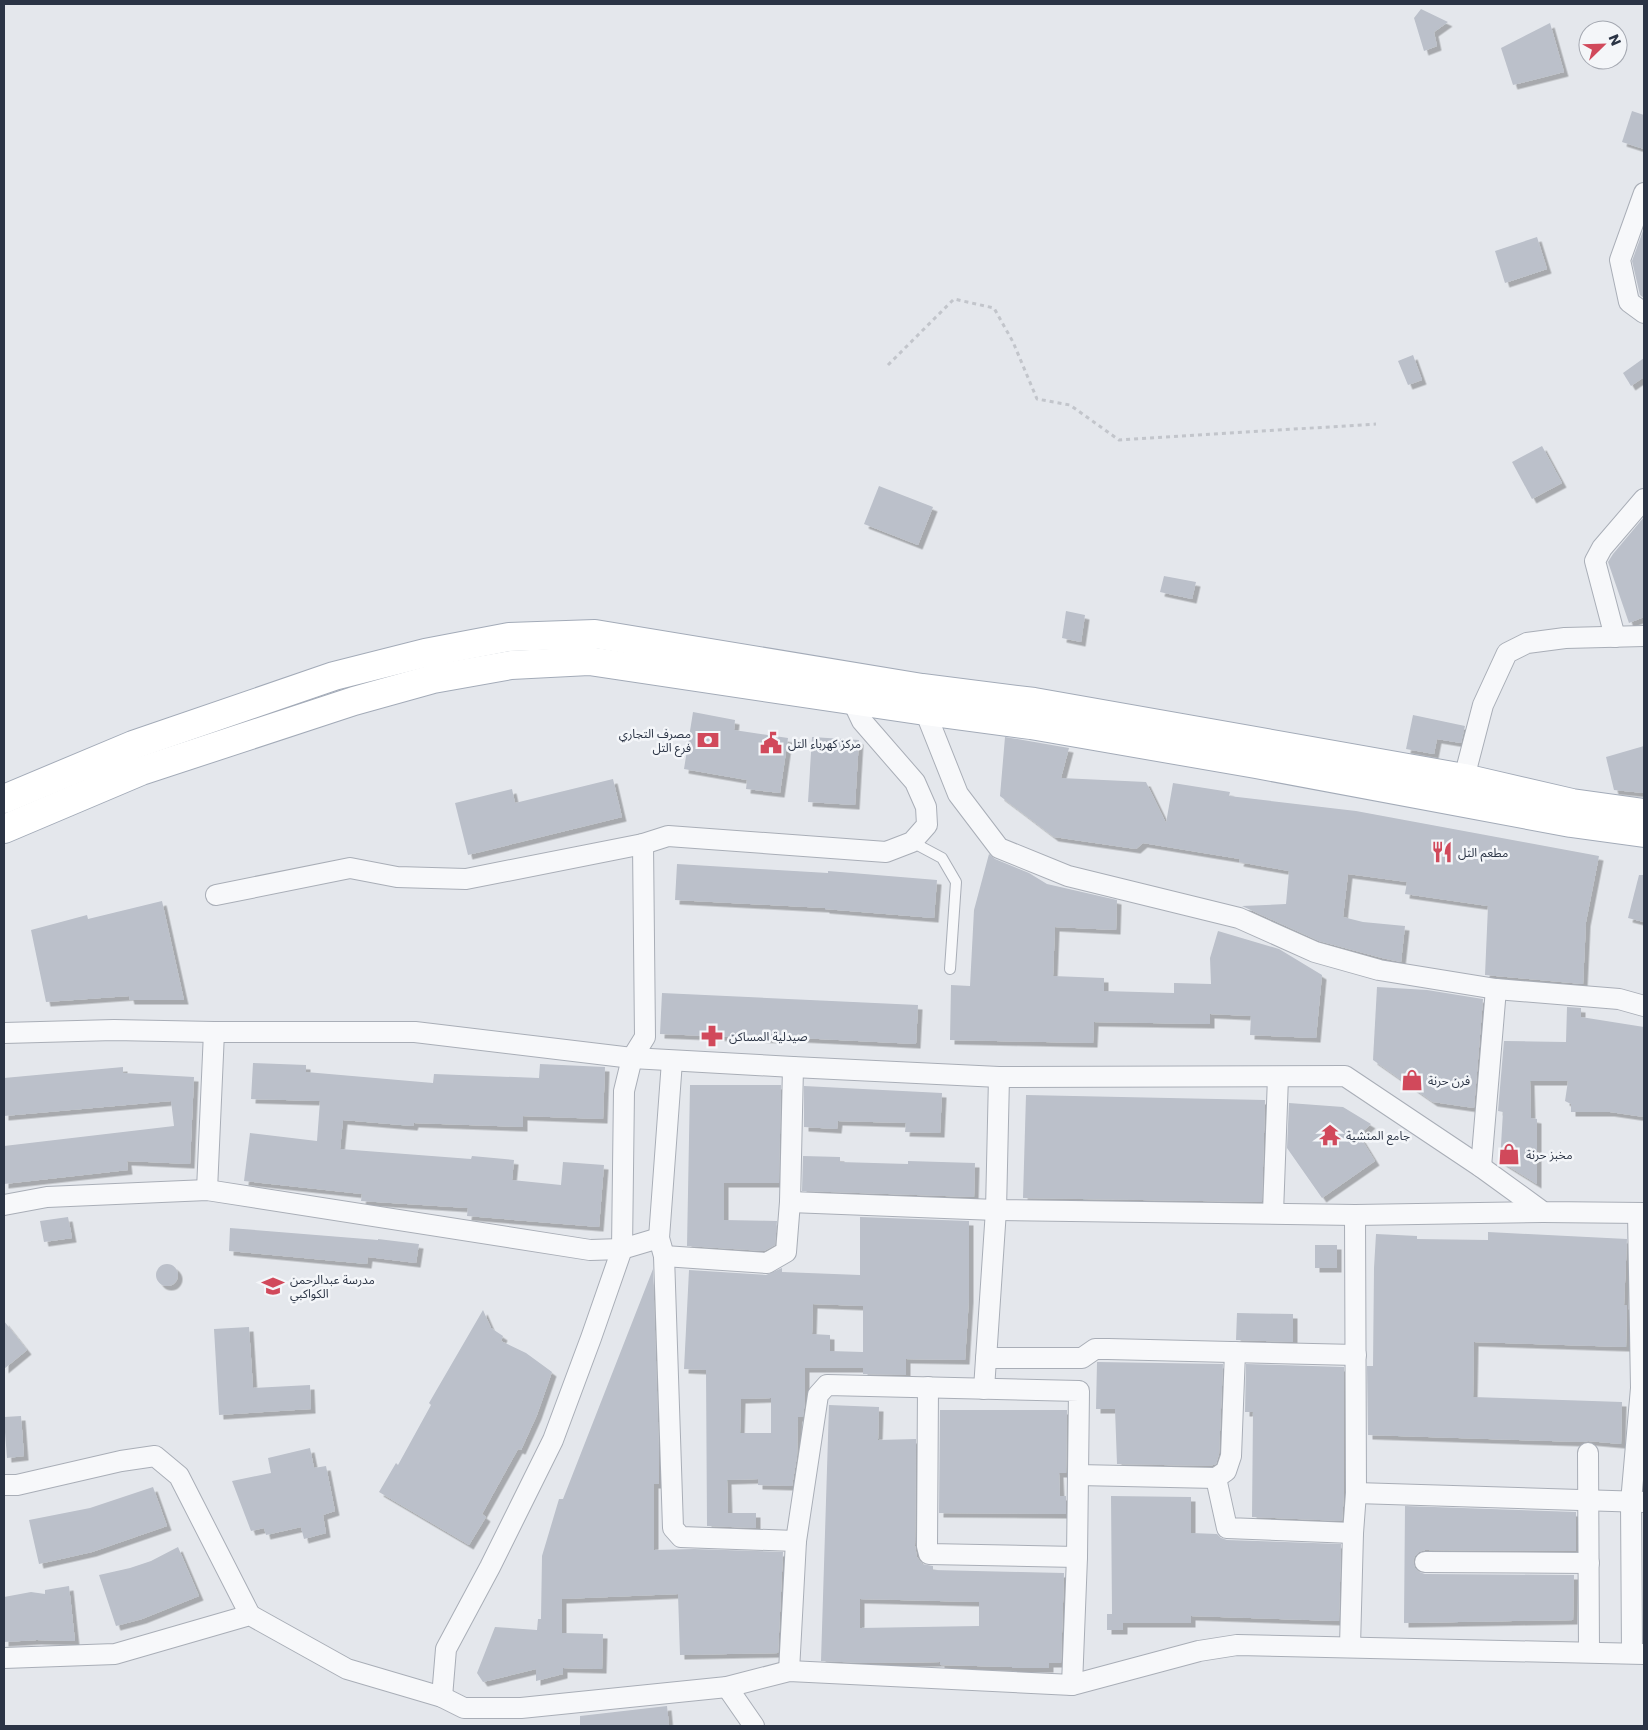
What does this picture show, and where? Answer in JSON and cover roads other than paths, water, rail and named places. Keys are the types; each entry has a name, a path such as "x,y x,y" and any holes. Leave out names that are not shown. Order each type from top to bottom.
{"main road":[{"path":"4,799 133,745 334,676 425,653 508,637 595,634 922,688 1034,702 1464,778 1572,803 1644,813"},
{"path":"4,829 141,771 354,702 433,679 512,666 589,661 1041,727 1256,764 1572,823 1644,833"}],"street":[{"path":"1644,193 1620,260 1628,302 1644,313"},
{"path":"1615,637 1595,561 1602,548 1644,499"},
{"path":"1464,778 1483,705 1507,653 1527,643 1565,638 1644,636"},
{"path":"216,895 350,868 397,877 466,879 643,844 668,836 886,852 912,842 927,825 926,806 915,782 862,721 852,700"},
{"path":"926,711 958,794 999,848 1068,876 1239,918 1316,952 1378,970 1496,989 1619,1000 1644,1006"},
{"path":"442,1697 446,1649 490,1567 553,1440 592,1338 622,1249 624,1091 632,1058 644,1037 643,844"},
{"path":"1481,1167 1496,989"},
{"path":"4,1033 114,1030 414,1032 632,1058 793,1067 999,1076 1345,1076 1481,1167 1543,1212"},
{"path":"207,1190 214,1032"},
{"path":"672,1061 661,1247 673,1528 681,1537 796,1541"},
{"path":"4,1205 47,1197 207,1190 590,1250 661,1247 767,1262 786,1252 790,1202 793,1067"},
{"path":"984,1389 996,1210 999,1076"},
{"path":"1273,1213 1278,1077"},
{"path":"4,1485 17,1485 121,1461 155,1456 179,1476 250,1616 347,1669 442,1697 464,1708 521,1708 727,1687 789,1671 1072,1685 1199,1651 1238,1644 1350,1646 1388,1649 1638,1653 1638,1502 1642,1403 1641,1213 1543,1212 1355,1215 996,1210 790,1202"},
{"path":"1350,1646 1356,1493 1355,1215"},
{"path":"986,1358 1082,1358 1095,1349 1356,1355"},
{"path":"1078,1475 1216,1478 1226,1471 1231,1456 1235,1352"},
{"path":"1072,1685 1077,1557 1079,1391 1082,1358"},
{"path":"789,1671 796,1541 818,1395 827,1385 1079,1391"},
{"path":"928,1387 927,1546 929,1554 1077,1557"},
{"path":"1588,1453 1589,1652"},
{"path":"1216,1478 1227,1528 1353,1533"},
{"path":"1356,1493 1638,1502"},
{"path":"1425,1562 1589,1563"},
{"path":"4,1658 115,1654 250,1616"},
{"path":"727,1687 754,1726"}],"lane":[{"path":"912,842 942,858 956,882 950,969"}],"place":[{"name":"مصرف التجاري فرع التل","path":"708,740"},
{"name":"مركز كهرباء التل","path":"771,743"},
{"name":"مطعم التل","path":"1442,852"},
{"name":"صيدلية المساكن","path":"712,1036"},
{"name":"فرن حرنة","path":"1412,1080"},
{"name":"جامع المنشية","path":"1330,1135"},
{"name":"مخبز حرنة","path":"1509,1154"},
{"name":"مدرسة عبدالرحمن الكواكبي","path":"273,1286"}]}
